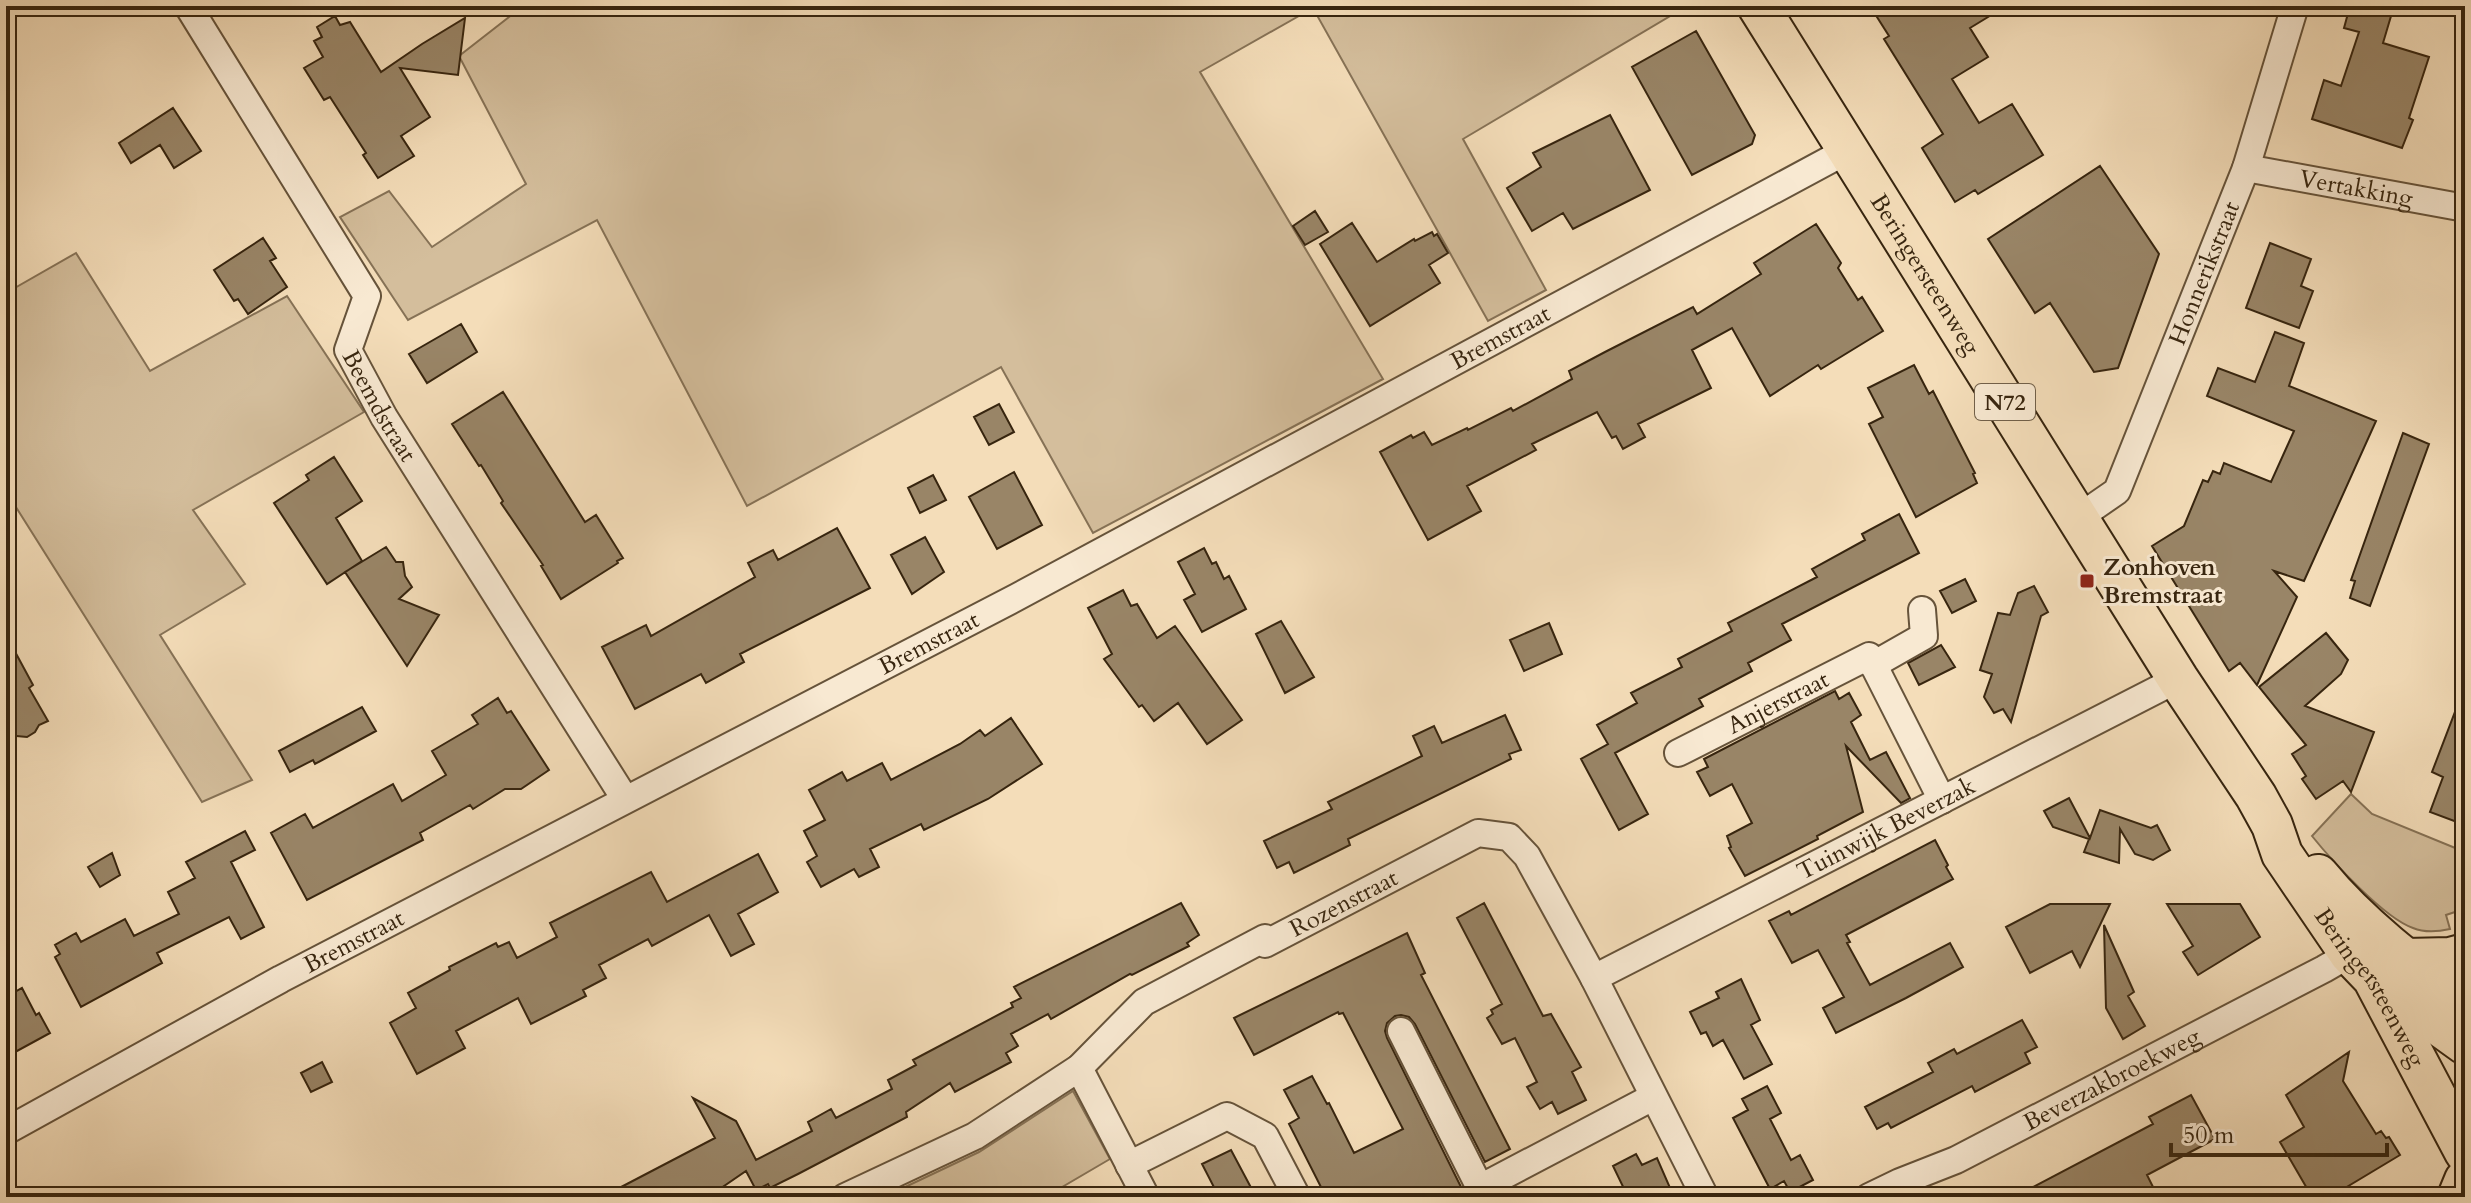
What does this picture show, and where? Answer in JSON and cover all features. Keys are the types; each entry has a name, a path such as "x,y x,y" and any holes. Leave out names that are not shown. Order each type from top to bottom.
{"main road":[{"name":"Beringersteenweg","path":"1758,6 2178,679 2256,796 2272,825 2282,854 2376,964 2465,1004"},
{"name":"Beringersteenweg","path":"2272,825 2333,893 2376,964 2465,1152"},
{"path":"2376,964 2465,954"},
{"path":"2376,964 2465,1044"},
{"path":"2458,1197 2465,1180"}],"street":[{"name":"Beemdstraat","path":"188,6 367,296 348,350 384,417 625,799"},
{"name":"Honnerikstraat","path":"2078,518 2117,491 2246,168 2295,6"},
{"name":"Bremstraat","path":"6,1131 281,979 1031,589 1848,150"},
{"name":"Vertakking","path":"2246,168 2465,208"},
{"name":"Anjerstraat","path":"1678,753 1869,656 1873,665 1924,636 1922,610"},
{"path":"1873,665 1942,800"},
{"name":"Tuinwijk Beverzak","path":"1594,978 2178,679"},
{"name":"Rozenstraat","path":"845,1197 975,1136 1079,1068 1144,1002 1265,938 1265,944 1478,833 1509,837 1527,856 1594,978 1705,1197"},
{"name":"Beverzakbroekweg","path":"1869,1197 1956,1160 2324,969 2376,964"},
{"path":"1401,1031 1480,1188 1653,1097"},
{"path":"1079,1068 1146,1197"},
{"path":"1129,1165 1227,1116 1265,1136 1297,1197"}],"shaded area":[{"path":"523,6 1687,6 1463,139 1546,290 1488,321 1313,8 1200,72 1383,379 1093,533 1001,367 747,506 597,220 408,320 340,217 389,191 432,247 526,184 459,56"},
{"path":"76,253 150,371 287,296 364,412 193,510 245,584 160,635 252,780 202,802 14,504 6,508 6,293"},
{"path":"2351,794 2372,814 2465,852 2465,899 2457,902 2458,911 2446,915 2450,929 2422,931 2401,922 2359,888 2312,836"},
{"path":"1073,1091 1110,1159 1045,1197 884,1197 979,1152"}],"building":[{"path":"1870,6 2006,6 1970,28 1988,57 1952,79 1979,123 2012,104 2043,155 1978,194 1975,190 1955,202 1922,148 1943,134 1884,39 1889,36"},
{"path":"2350,6 2394,6 2383,43 2429,57 2409,118 2413,120 2402,148 2312,119 2324,80 2341,86 2359,32 2344,28"},
{"path":"335,16 340,25 350,22 381,72 465,18 458,75 400,68 430,117 401,136 414,156 378,178 363,155 366,153 330,97 324,100 304,68 323,57 314,41 322,37 317,27"},
{"path":"1696,31 1755,135 1752,144 1692,175 1632,67"},
{"path":"173,108 201,151 174,168 160,145 131,163 119,143"},
{"path":"1610,115 1650,190 1573,229 1563,213 1532,231 1507,188 1541,167 1533,153"},
{"path":"2100,166 2159,254 2118,368 2094,372 2050,303 2035,313 1988,239"},
{"path":"1315,211 1328,232 1305,245 1293,226"},
{"path":"1352,223 1377,262 1414,239 1432,232 1434,236 1437,234 1448,253 1429,265 1440,283 1370,326 1320,244"},
{"path":"1816,224 1841,263 1838,268 1858,300 1862,297 1883,331 1821,369 1818,365 1770,396 1732,328 1692,350 1711,388 1638,424 1645,437 1623,449 1616,436 1612,438 1597,412 1532,444 1536,450 1467,486 1481,511 1428,540 1380,452 1411,435 1413,438 1424,432 1432,445 1511,408 1513,411 1572,379 1569,371 1605,352 1693,307 1697,314 1761,274 1754,263"},
{"path":"263,238 276,258 270,261 287,287 248,314 238,299 234,301 214,270"},
{"path":"2270,243 2311,259 2301,286 2313,291 2299,328 2246,308"},
{"path":"461,324 477,352 427,383 409,354"},
{"path":"2275,332 2304,343 2289,386 2376,421 2304,581 2274,571 2297,597 2257,685 2240,663 2229,671 2152,546 2184,526 2203,480 2208,482 2213,471 2220,474 2224,463 2271,482 2294,431 2207,396 2218,368 2255,382"},
{"path":"1914,365 1929,394 1933,391 1975,473 1977,483 1916,517 1869,424 1883,417 1868,388"},
{"path":"503,392 585,522 596,515 623,558 561,599 481,465 452,424"},
{"path":"999,404 1014,432 989,445 974,417"},
{"path":"2403,433 2429,444 2370,606 2350,598 2355,581 2351,580"},
{"path":"334,457 362,501 336,518 362,561 327,584 274,503 309,480 306,475"},
{"path":"1014,472 1042,525 997,549 969,497"},
{"path":"933,475 946,500 920,513 908,488"},
{"path":"1899,514 1919,553 1782,624 1791,640 1748,663 1752,671 1699,699 1703,706 1615,753 1648,814 1619,830 1581,759 1608,744 1597,725 1637,703 1631,693 1682,667 1678,659 1732,631 1728,623 1817,577 1812,569 1865,540 1862,534"},
{"path":"837,528 870,588 740,654 744,662 706,683 701,674 635,709 602,647 646,625 651,636 755,577 748,563 773,550 778,560"},
{"path":"925,537 944,572 912,594 891,555"},
{"path":"386,547 396,562 403,562 405,576 412,587 399,599 439,615 407,666 345,572"},
{"path":"1204,548 1212,564 1216,562 1224,579 1229,576 1246,609 1202,632 1184,600 1195,594 1178,562"},
{"path":"1965,579 1976,601 1952,613 1940,591"},
{"path":"2034,586 2048,612 2041,616 2011,722 2003,709 1994,713 1984,697 1992,674 1980,670 1998,613 2010,615 2018,593"},
{"path":"1123,590 1131,606 1137,604 1157,638 1175,626 1242,720 1207,744 1178,703 1154,721 1142,705 1139,707 1104,659 1112,654 1088,608"},
{"path":"1281,621 1314,677 1285,693 1256,634"},
{"path":"1549,623 1562,654 1524,671 1510,640"},
{"path":"2326,633 2348,660 2341,674 2305,706 2374,732 2351,792 2343,781 2316,799 2302,779 2306,776 2292,754 2306,745 2259,687"},
{"path":"6,635 33,685 29,688 48,721 27,737 6,735"},
{"path":"1941,645 1955,667 1919,685 1908,663"},
{"path":"1835,691 1839,699 1849,693 1861,715 1851,722 1870,760 1886,752 1910,798 1901,803 1846,746 1863,812 1745,876 1729,848 1727,836 1752,823 1732,784 1710,796 1697,772 1708,767 1704,759"},
{"path":"2463,691 2465,825 2430,812 2443,777 2432,772"},
{"path":"498,698 507,713 511,711 549,770 521,789 505,789 473,809 470,805 420,833 423,840 307,900 271,833 305,814 313,828 393,784 402,801 446,775 432,751 478,724 472,715"},
{"path":"362,707 376,731 315,764 313,760 290,772 279,751"},
{"path":"1505,715 1521,750 1509,754 1511,759 1348,839 1350,845 1294,873 1289,862 1277,868 1264,841 1332,809 1328,802 1422,756 1413,736 1434,726 1442,743"},
{"path":"1011,718 1042,764 988,799 924,830 921,824 870,849 879,867 859,877 854,869 821,887 807,862 817,856 804,831 825,820 809,790 842,772 847,781 882,763 891,780 960,744 980,730 985,736"},
{"path":"2069,798 2090,838 2100,810 2151,828 2157,825 2170,850 2153,860 2135,854 2120,829 2119,863 2084,852 2089,839 2053,827 2044,811"},
{"path":"245,831 255,850 231,862 264,927 241,939 229,917 157,953 162,963 81,1007 55,957 60,954 55,945 76,933 81,942 125,919 134,936 179,914 168,892 195,878 186,862"},
{"path":"1935,840 1953,879 1846,935 1850,942 1847,943 1870,985 1950,943 1963,967 1836,1033 1823,1008 1844,997 1818,950 1792,963 1769,921 1789,911 1791,915"},
{"path":"112,853 120,875 100,887 88,867"},
{"path":"758,854 778,892 738,914 754,944 731,956 709,915 652,946 648,939 599,965 606,978 583,990 586,996 531,1024 518,998 456,1031 465,1048 417,1074 390,1023 416,1008 408,993 496,943 498,947 509,942 517,958 557,937 550,923 651,872 667,902"},
{"path":"1181,903 1199,935 1187,943 1189,946 1130,974 1051,1019 1048,1014 1011,1034 1018,1046 1006,1053 1011,1062 955,1092 950,1083 906,1112 907,1117 798,1174 770,1188 768,1184 756,1190 746,1171 708,1197 602,1197 715,1138 693,1098 736,1121 756,1160 812,1131 808,1122 831,1109 836,1118 892,1089 888,1080 916,1065 913,1060 1013,1007 1011,1003 1021,998 1014,987"},
{"path":"1484,903 1543,1016 1551,1014 1581,1067 1572,1072 1586,1100 1558,1114 1552,1102 1540,1109 1527,1087 1537,1082 1515,1038 1502,1044 1487,1018 1493,1014 1491,1010 1502,1004 1457,918"},
{"path":"2050,904 2110,904 2080,967 2072,951 2030,973 2006,927"},
{"path":"2167,904 2240,904 2260,937 2198,975 2183,952 2193,946"},
{"path":"2104,925 2134,992 2128,996 2145,1026 2123,1039 2106,1008"},
{"path":"1407,933 1425,973 1421,975 1510,1149 1485,1162 1415,1024 1409,1017 1395,1016 1387,1023 1387,1038 1466,1197 1326,1197 1289,1124 1299,1118 1284,1090 1312,1076 1354,1153 1403,1129 1343,1013 1338,1012 1254,1055 1234,1018"},
{"path":"1741,979 1760,1020 1751,1025 1772,1064 1744,1079 1723,1040 1713,1046 1706,1032 1701,1034 1690,1012 1719,998 1716,992"},
{"path":"22,988 50,1033 6,1057 6,997"},
{"path":"2022,1020 2037,1047 2025,1053 2030,1063 1975,1092 1972,1086 1891,1128 1888,1123 1877,1129 1865,1107 1933,1072 1928,1063 1954,1049 1957,1054"},
{"path":"2349,1052 2343,1081 2376,1134 2381,1131 2386,1138 2389,1137 2400,1155 2330,1197 2312,1197 2280,1142 2304,1127 2286,1095"},
{"path":"322,1062 332,1082 311,1092 301,1073"},
{"path":"1767,1086 1781,1113 1770,1119 1791,1160 1800,1155 1813,1180 1790,1192 1784,1181 1770,1189 1733,1118 1748,1110 1742,1099"},
{"path":"2191,1095 2215,1139 2147,1175 2158,1197 2014,1197 2153,1124 2149,1117"},
{"path":"1231,1150 1256,1197 1219,1197 1202,1164"},
{"path":"1636,1154 1642,1165 1657,1158 1674,1197 1628,1197 1613,1166"}],"place":[{"name":"Zonhoven Bremstraat","path":"2087,581"}]}
